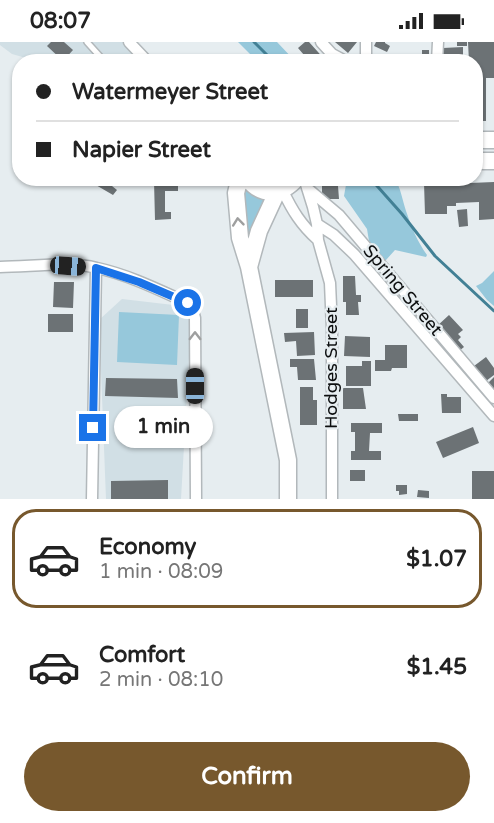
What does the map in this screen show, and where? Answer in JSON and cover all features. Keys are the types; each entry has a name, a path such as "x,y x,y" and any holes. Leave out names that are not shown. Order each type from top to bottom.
{"street":[{"path":"129,42 140,54"},
{"path":"321,42 333,54"},
{"path":"238,186 236,193 240,238 249,267 288,460 288,499"},
{"path":"255,186 259,190 280,192 293,186"},
{"name":"Hodges Street","path":"303,186 317,224 331,305 332,499"},
{"name":"Spring Street","path":"307,186 345,222 491,394"},
{"path":"249,267 259,231 280,192"},
{"name":"Hodges Street","path":"280,192 296,217 318,240"},
{"name":"Spring Street","path":"317,224 334,235 354,254 494,416"},
{"path":"0,267 96,268 139,282 188,303 192,307 195,318 195,499"},
{"path":"92,499 96,268"},
{"path":"479,400 491,394"}],"lane":[{"path":"87,42 98,54"}],"shaded area":[{"path":"0,42 123,42 134,54 12,54 0,45"},
{"path":"238,42 277,42 288,54 250,54"},
{"path":"346,186 398,186 412,228 426,257 395,250 386,260 382,260 369,241 367,229 344,196"},
{"path":"245,189 266,200 249,246 244,192"},
{"path":"494,271 494,306 476,286"},
{"path":"122,299 182,306 191,323 181,499 106,499 99,320"},
{"path":"119,312 179,315 177,365 117,362"}],"building":[{"path":"51,42 64,42 73,50 69,54 56,54 47,46"},
{"path":"305,42 309,42 320,54 303,54 298,48"},
{"path":"335,42 357,42 348,53"},
{"path":"376,42 385,42 390,46 387,52 374,46"},
{"path":"457,42 467,42 467,46 457,46"},
{"path":"468,42 494,42 494,78 486,78 486,121 483,121 483,54 469,54"},
{"path":"463,47 463,54 443,54 443,48"},
{"path":"422,50 429,50 429,54 422,54"},
{"path":"483,182 494,182 494,219 479,220 479,202 456,203 456,206 447,206 447,214 425,214 424,186 483,186"},
{"path":"98,186 112,186 117,190 113,195"},
{"path":"154,186 178,186 178,191 165,191 165,212 171,212 171,219 155,220"},
{"path":"322,186 338,186 339,199 328,199 322,193"},
{"path":"467,209 468,226 459,227 457,210"},
{"path":"343,276 355,276 356,295 361,295 361,302 358,302 359,315 346,315 346,302 343,302"},
{"path":"275,280 313,280 313,297 275,297"},
{"path":"54,282 74,282 73,308 53,307"},
{"path":"296,309 308,309 308,328 296,328"},
{"path":"48,314 73,314 73,332 48,332"},
{"path":"449,315 463,330 458,334 461,337 458,340 464,347 459,351 436,327"},
{"path":"314,332 315,355 297,356 296,341 285,342 284,333"},
{"path":"345,336 370,337 370,357 344,356"},
{"path":"385,345 407,345 407,368 375,371 375,360 385,360"},
{"path":"486,357 494,368 494,375 486,381 474,366"},
{"path":"290,359 314,359 316,380 298,380 297,367 290,367"},
{"path":"362,361 371,361 371,386 346,386 346,366 362,366"},
{"path":"494,377 494,392 487,384"},
{"path":"106,378 177,379 178,398 105,396"},
{"path":"300,387 313,387 313,400 317,400 317,425 300,425"},
{"path":"343,388 363,388 366,409 343,409"},
{"path":"441,394 447,394 447,397 461,397 461,413 442,413"},
{"path":"398,414 418,414 418,421 399,421"},
{"path":"351,423 382,423 382,433 370,433 369,451 381,451 381,460 351,460 351,451 355,451 355,432 351,432"},
{"path":"473,427 479,443 443,458 436,442"},
{"path":"350,470 365,470 365,481 350,481"},
{"path":"472,471 494,471 494,499 472,499"},
{"path":"168,480 168,499 111,499 111,481"},
{"path":"396,485 407,485 407,494 399,495"},
{"path":"418,490 429,491 429,498 417,497"}],"waterway":[{"path":"254,42 266,54"},
{"path":"377,186 435,256 494,311"}],"route":[{"path":"93,428 96,268 139,282 188,303"}]}
